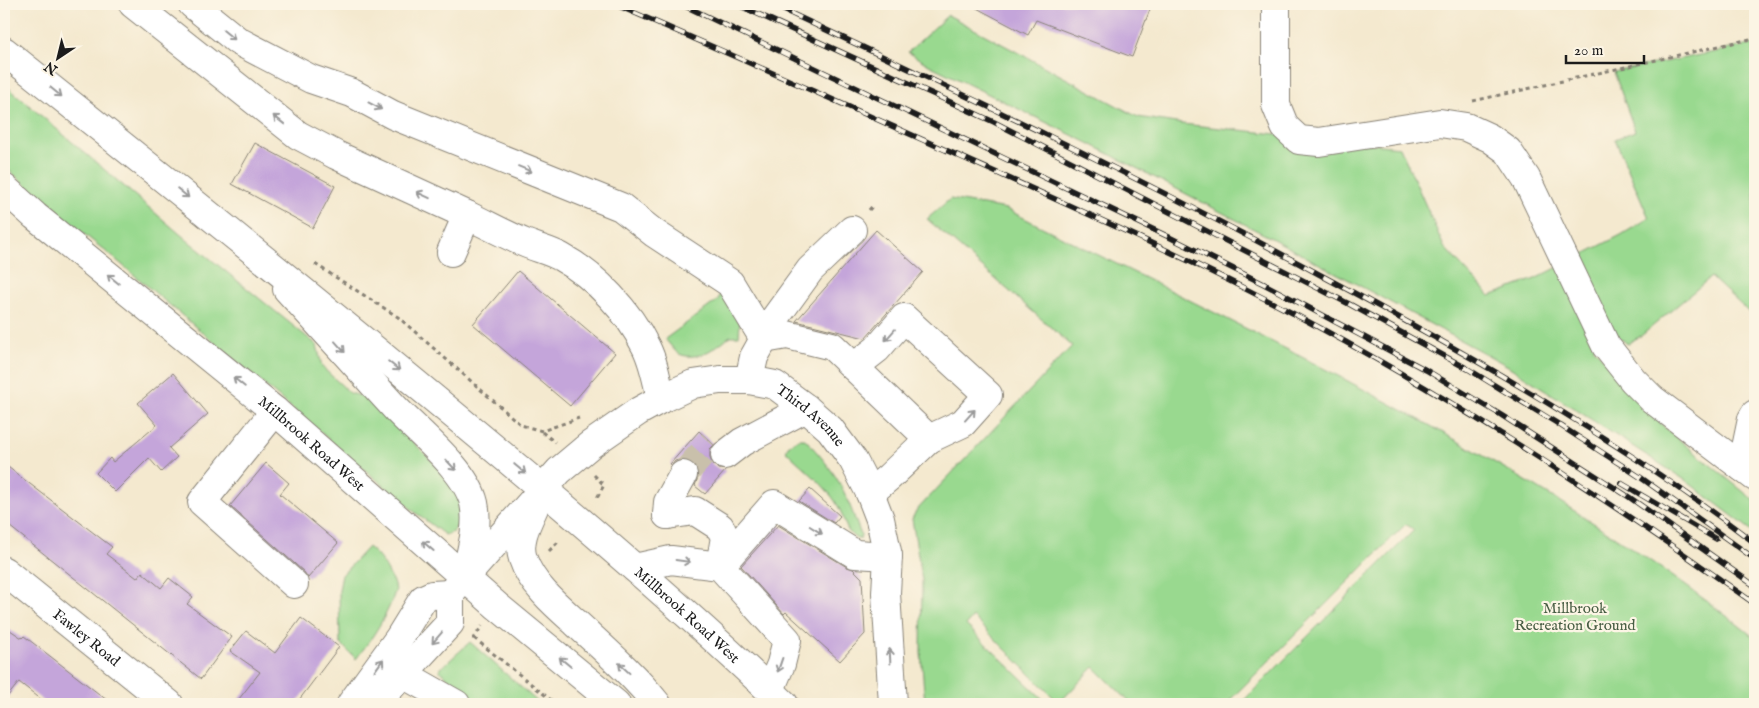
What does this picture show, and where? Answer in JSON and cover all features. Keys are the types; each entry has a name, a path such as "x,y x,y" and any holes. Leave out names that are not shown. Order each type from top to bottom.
{"main road":[{"path":"133,4 298,135 336,155 524,243 560,256 599,284 619,306 640,336 655,370 661,399"},
{"path":"192,4 238,42 311,79 352,93 393,115 621,207 654,233 730,283 764,339"},
{"path":"1276,4 1276,105 1285,127 1299,140 1319,142 1440,123 1466,127 1490,138 1508,151 1526,178 1606,346 1633,380 1652,399 1749,472"},
{"name":"Millbrook Road West","path":"4,51 248,246 544,489 635,568 777,697"},
{"name":"Millbrook Road West","path":"4,188 35,216 275,412 457,586 616,704"},
{"path":"451,252 467,215"},
{"path":"749,380 754,357 764,339 765,332 810,270 852,230"},
{"path":"248,246 397,410 457,472 469,490 474,503 476,521 474,535 457,586 450,622 375,704"},
{"path":"854,367 877,349 904,318 988,396 963,424 929,439 870,493"},
{"path":"764,339 787,335 832,346 929,439"},
{"name":"Third Avenue","path":"544,489 574,457 639,411 693,384 720,380 749,380 775,385 830,429 853,460 870,493 880,519 888,556 886,593 893,704"},
{"path":"719,449 742,442 806,408"},
{"path":"275,412 202,502 294,584"},
{"path":"1749,472 1752,419 1755,414"},
{"path":"690,481 668,502 667,515 695,512 720,527 725,537 720,566"},
{"path":"351,704 399,638 423,599 457,586 544,489"},
{"path":"544,489 528,520 523,536 523,559 538,585 553,602 643,687 657,704"},
{"path":"720,566 774,504 855,554 888,556"},
{"path":"635,568 671,560 720,566 787,640 781,664 777,697"},
{"name":"Fawley Road","path":"4,571 169,704"},
{"path":"403,674 456,704"}],"path":[{"path":"1466,102 1755,38"},
{"path":"309,260 398,317 520,426 542,431 583,416"},
{"path":"599,497 604,484"},
{"path":"474,638 556,704"}],"green space":[{"path":"948,15 1138,117 1182,124 1400,147 1444,247 1490,296 1535,279 1621,235 1649,218 1615,139 1635,131 1614,72 1755,44 1755,318 1711,277 1641,336 1628,343 1611,334 1593,347 1666,429 1755,501 1755,533 1685,480 1508,366 1275,240 1088,143 929,65 908,52"},
{"path":"4,84 187,240 317,345 322,367 350,393 369,398 453,482 462,506 460,521 453,532 445,535 416,513 4,166"},
{"name":"Millbrook Recreation Ground","path":"950,199 1006,209 1200,305 1392,405 1486,458 1579,514 1668,573 1755,638 1755,704 1240,704 1414,530 1406,524 1226,704 1132,704 1094,667 1059,703 973,617 966,625 1048,704 925,704 921,652 922,580 912,519 916,511 1072,346 927,219"},
{"path":"722,290 740,322 739,336 730,336 713,349 700,355 686,356 679,354 665,339 718,300"},
{"path":"798,439 805,439 834,475 850,506 861,535 860,539 853,537 848,530 836,502 830,494 786,451 788,446"},
{"path":"368,547 382,561 396,589 389,608 379,626 356,659 340,643 339,590 342,575"},
{"path":"470,642 540,704 475,704 439,670"}],"building":[{"path":"969,4 1152,4 1132,57 1036,20 1028,35"},
{"path":"255,143 335,186 313,228 232,184"},
{"path":"876,230 923,272 865,338 796,321"},
{"path":"518,271 615,353 570,406 473,324"},
{"path":"173,373 208,414 169,448 177,457 161,472 149,458 115,492 96,473 110,458 113,462 157,425 138,403"},
{"path":"699,431 714,445 710,449 712,464 719,469 726,470 705,494 695,486 699,474 697,467 691,462 682,459 675,461 672,465 670,464"},
{"path":"266,463 289,483 280,494 338,543 308,578 304,572 230,506"},
{"path":"4,464 112,547 106,554 137,578 142,572 161,588 169,578 193,597 187,604 232,637 201,679 4,522"},
{"path":"810,489 840,516 834,523 799,501"},
{"path":"778,525 853,569 862,578 865,634 840,661 786,612 784,614 741,566"},
{"path":"301,618 339,647 296,704 235,704 260,672 230,651 246,631 275,653"},
{"path":"4,626 22,638 24,636 112,704 47,704 19,682 4,701"}],"tunnel":[{"path":"683,475 712,443"}],"railway":[{"path":"614,4 1086,213 1284,308 1378,360 1489,426 1597,495 1755,604"},
{"path":"681,4 1169,237 1264,284 1426,370 1501,415 1629,497 1755,586"},
{"path":"736,4 994,122 1351,305 1468,369 1555,422 1640,477 1755,559"},
{"path":"771,4 982,104 1191,207 1260,242 1438,339 1547,403 1653,470 1755,543"},
{"path":"1621,483 1716,539"}]}
